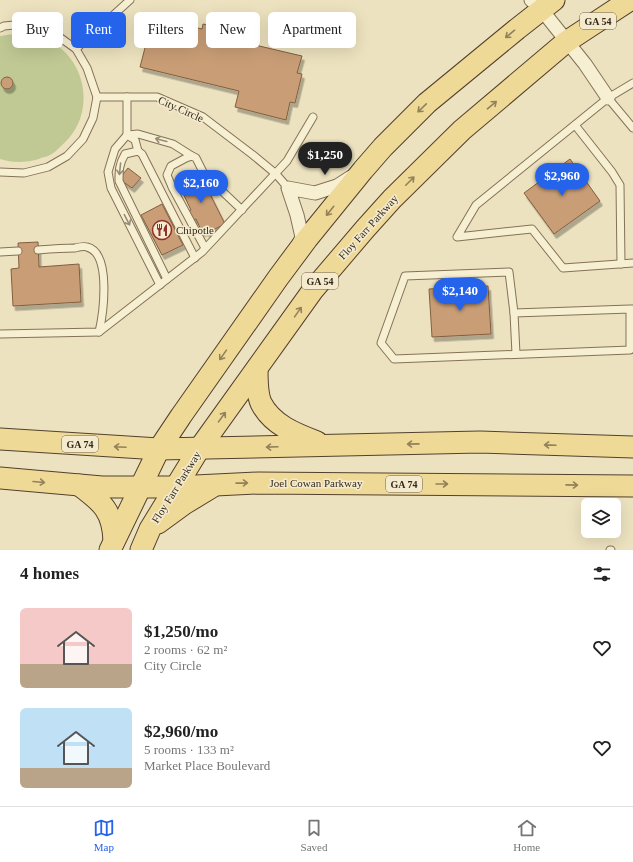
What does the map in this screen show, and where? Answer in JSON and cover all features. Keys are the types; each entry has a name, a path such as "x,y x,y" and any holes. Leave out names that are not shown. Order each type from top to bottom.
{"main road":[{"name":"Floy Farr Parkway","path":"141,550 150,529 199,449 313,290 365,229 392,199 462,130 566,42 630,0"},
{"name":"GA 54","path":"112,546 159,449 290,262 363,170 399,130 427,103 542,3"},
{"path":"257,369 258,389 261,403 271,417 289,431 325,445"},
{"name":"GA 74","path":"9,440 159,449 480,442 632,447"},
{"name":"Joel Cowan Parkway","path":"0,478 102,487 175,487 258,483 633,486"},
{"path":"150,529 184,504 219,484"},
{"path":"79,485 93,495 108,512 114,526 112,546"}],"street":[{"path":"542,3 566,42 608,98"},
{"path":"288,188 315,193 337,186 363,170"},
{"name":"City Circle","path":"288,188 297,215 302,237 290,262"},
{"path":"0,428 9,440"}],"lane":[{"path":"76,49 130,0"},
{"path":"0,28 4,26 25,24 51,31 76,49 87,68 97,98 93,118 83,139 67,156 48,168 24,173 0,172"},
{"path":"633,83 608,98 476,205 457,238 532,229 563,268 633,263"},
{"path":"127,97 127,135 115,149 108,172 111,188 160,285"},
{"name":"City Circle","path":"97,98 157,97 203,117 276,174 288,188"},
{"path":"608,98 633,128"},
{"path":"0,334 100,332 195,258 205,248 287,161 313,117"},
{"path":"575,125 612,172 620,185 621,264"},
{"path":"127,135 138,134 173,144 196,158 204,174 242,210"},
{"path":"127,135 135,140 138,151 142,154 195,258"},
{"path":"138,151 125,154 119,169 119,181 167,279"},
{"path":"192,156 171,166 167,175 205,248"},
{"path":"38,250 87,247 94,251 99,257 104,276 104,312 100,332"},
{"path":"0,252 18,250"},
{"path":"514,313 631,309 630,350 394,359 381,343 405,276 509,272 514,313 516,354"}],"green space":[{"path":"12,34 12,48 60,48 69,57 78,71 83,87 84,103 80,119 72,134 49,156 19,162 0,159 0,36"}],"building":[{"path":"203,24 206,25 206,48 260,48 260,46 302,56 297,73 302,74 295,103 290,102 286,120 235,107 239,91 140,67 145,48 198,48 198,28 202,29"},
{"path":"5,77 9,77 13,83 9,89 5,89 1,85 1,81"},
{"path":"570,159 600,201 554,234 524,193"},
{"path":"128,168 141,178 132,188 119,179"},
{"path":"196,174 201,184 204,182 225,224 207,233 206,231 202,232 196,219 191,221 187,212 191,210 179,185 179,182"},
{"name":"Chipotle","path":"162,204 183,245 162,255 141,215"},
{"path":"38,242 39,267 79,264 81,302 13,306 11,269 19,268 18,243"},
{"path":"488,286 491,334 432,337 429,289"}],"place":[{"name":"Chipotle","path":"162,230"}]}
